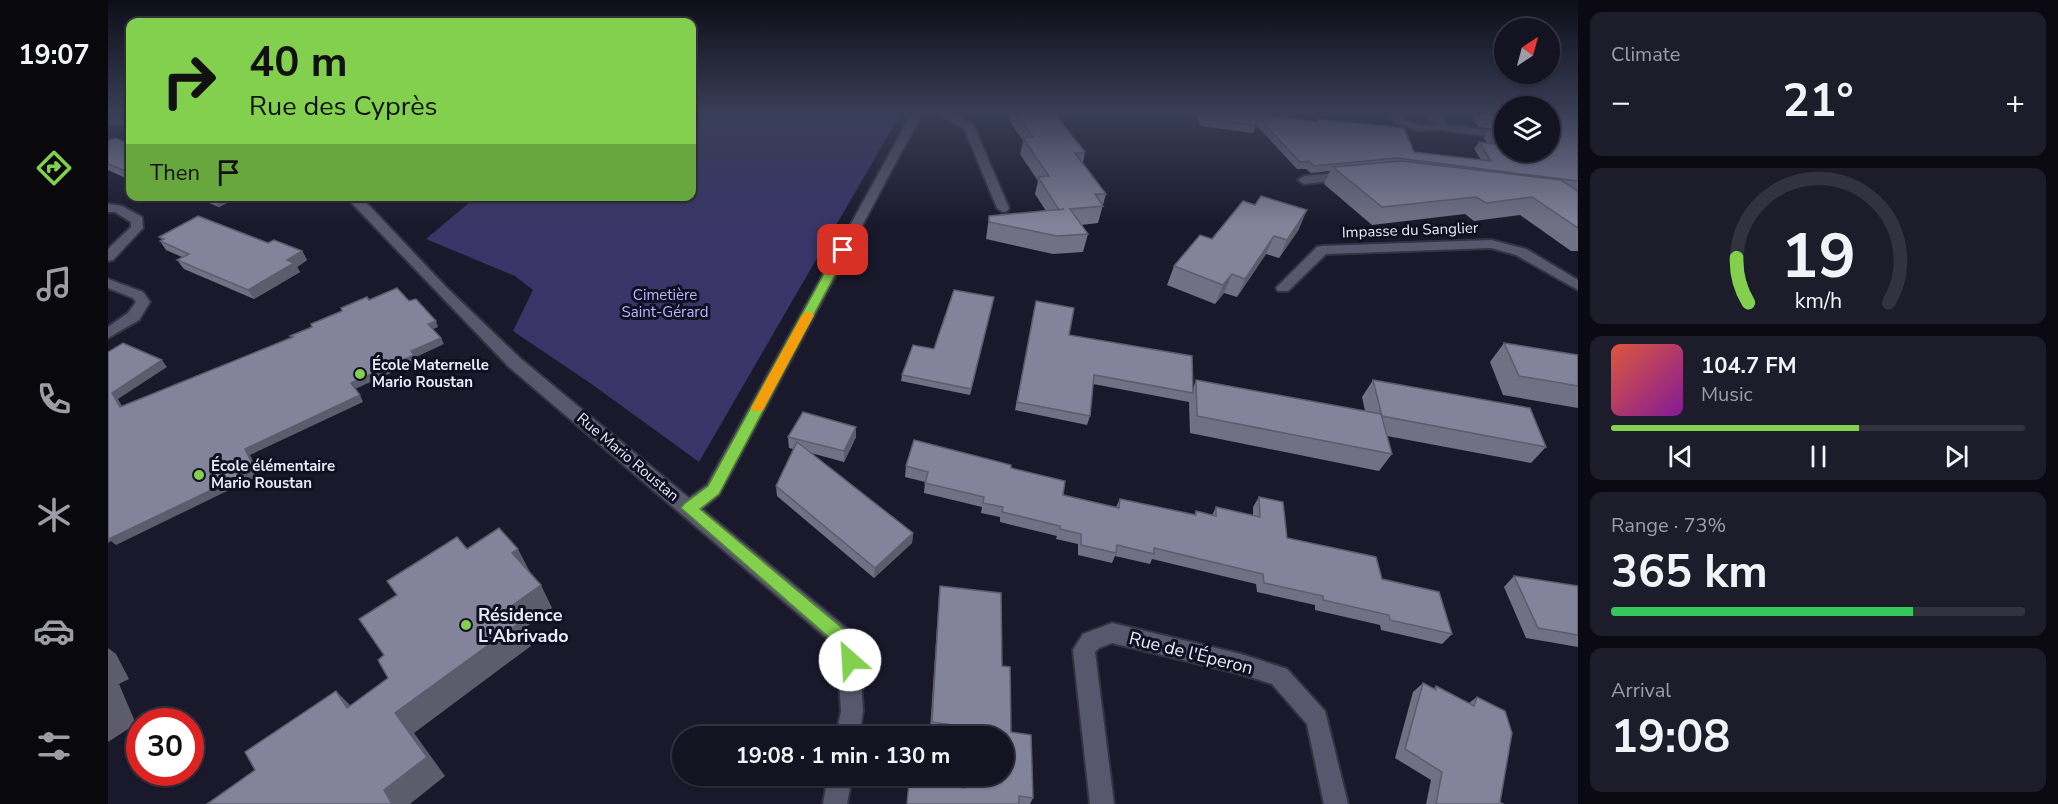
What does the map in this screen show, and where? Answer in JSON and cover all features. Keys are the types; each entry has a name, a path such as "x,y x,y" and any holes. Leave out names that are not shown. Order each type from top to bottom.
{"street":[{"path":"689,508 713,490 896,151"},
{"path":"979,151 1003,208"},
{"path":"1304,180 1359,175"},
{"name":"Rue Mario Roustan","path":"358,201 443,292 515,363 848,643 852,711 849,726"},
{"path":"108,208 118,209 136,220 137,228 108,257"},
{"name":"Impasse du Sanglier","path":"1283,288 1322,250 1491,244 1521,252 1578,286"},
{"path":"108,283 138,295 143,302 140,311 108,333"},
{"name":"Rue de l'Éperon","path":"1102,804 1084,650 1091,641 1112,633 1241,664 1279,676 1317,719 1336,804"},
{"path":"835,804 838,786"}],"green space":[{"name":"Cimetière Saint-Gérard","path":"696,151 879,151 699,462 593,385 513,331 533,290 515,276 426,239 471,201 696,201"}],"building":[{"path":"108,151 126,151 126,171 108,164"},
{"path":"1032,151 1085,152 1075,153 1106,194 1095,194 1103,206 1070,209 1088,234 1057,236 989,222 989,216 1059,209 1038,177 1049,176"},
{"path":"1289,151 1413,151 1491,161 1484,151 1494,151 1494,162 1560,162 1560,151 1578,151 1578,181 1397,158 1314,166 1309,161 1300,162"},
{"path":"1402,161 1561,180 1578,191 1578,228 1532,197 1486,203 1476,197 1382,207 1333,167"},
{"path":"1261,196 1307,210 1287,240 1274,236 1245,279 1232,274 1223,285 1174,266 1200,235 1212,239 1243,201 1255,205"},
{"path":"198,216 268,243 274,240 302,251 287,260 294,263 248,290 177,260 189,254 160,241 164,239 159,237"},
{"path":"397,288 409,301 416,299 436,321 428,324 441,338 411,351 414,355 351,383 360,395 245,449 255,469 109,539 108,352 123,343 162,360 112,393 120,407 293,337 290,336 342,311 341,308 367,297 369,300"},
{"path":"954,290 994,297 971,389 902,375 913,345 934,349"},
{"path":"1036,301 1074,308 1069,335 1192,356 1193,393 1094,375 1090,416 1017,402"},
{"path":"1504,343 1578,355 1578,386 1519,376"},
{"path":"1196,380 1381,414 1392,454 1197,416"},
{"path":"1373,380 1530,408 1546,447 1382,416"},
{"path":"803,412 856,427 844,451 788,437"},
{"path":"914,440 1065,481 1063,495 1119,508 1120,499 1196,515 1196,511 1216,516 1216,507 1260,517 1259,497 1283,502 1287,538 1376,557 1382,579 1439,592 1452,634 1390,620 1389,615 1323,600 1323,596 1264,583 1263,574 1154,548 1154,554 1117,545 1116,553 1081,545 1081,534 1060,529 1060,526 1002,512 1003,507 983,503 984,497 925,483 928,472 906,466"},
{"path":"797,442 913,533 875,568 776,486"},
{"path":"499,528 518,549 512,553 541,585 507,609 519,623 395,713 427,757 384,790 392,804 207,804 255,770 245,752 336,691 347,708 388,678 378,660 384,655 359,619 397,595 387,581 457,537 467,549"},
{"path":"1514,576 1578,586 1578,635 1538,628"},
{"path":"940,586 1001,593 1002,666 1010,667 1011,726 959,726 932,722"},
{"path":"1423,683 1436,690 1436,686 1474,706 1477,697 1505,711 1512,733 1500,802 1503,804 1436,804 1442,772 1405,749"},
{"path":"1014,732 1031,735 1033,798 1019,796 1019,804 907,804 909,786 965,788 965,786 1014,786"}],"slow traffic":[{"path":"757,408 808,315"}],"place":[{"name":"École Maternelle Mario Roustan","path":"360,374"},
{"name":"École élémentaire Mario Roustan","path":"199,475"},
{"name":"Résidence L'Abrivado","path":"466,625"}],"route":[{"path":"843,250 713,490 689,508 848,643 850,660"}]}
